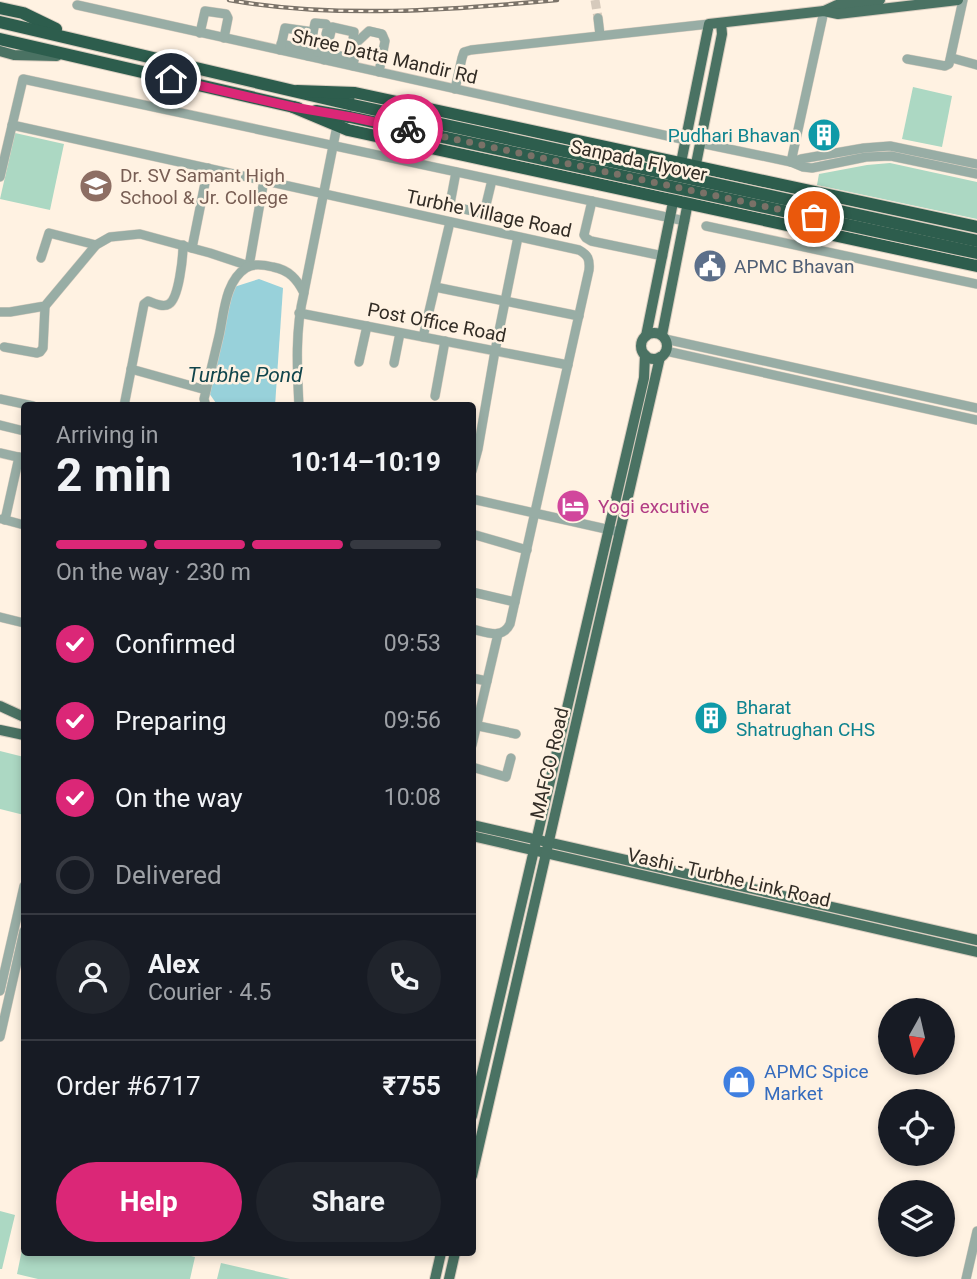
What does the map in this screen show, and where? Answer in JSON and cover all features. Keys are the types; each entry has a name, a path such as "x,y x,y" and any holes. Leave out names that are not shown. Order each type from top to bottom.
{"highway":[{"path":"0,8 23,13 78,40"},
{"path":"0,22 297,91 355,93 977,227"},
{"path":"0,30 30,37 50,34"},
{"path":"0,39 293,107 348,130 977,266"},
{"name":"Sanpada Flyover","path":"297,91 352,111 977,253"},
{"name":"Sanpada Flyover","path":"293,107 352,111 977,241"},
{"path":"746,216 754,179"}],"main road":[{"path":"824,11 837,5 880,0"},
{"path":"646,336 654,333 663,346 652,359 645,355 642,347 686,140 715,23 824,11 838,14 960,0"},
{"name":"MAFCO Road","path":"476,1099 536,845 663,346 722,34 715,23"},
{"path":"0,51 14,55 74,56"},
{"name":"MAFCO Road","path":"616,525 644,378 645,355"},
{"name":"MAFCO Road","path":"476,1159 548,848 588,646"},
{"path":"0,706 21,717"},
{"path":"0,715 21,718"},
{"path":"0,730 21,735"},
{"path":"0,738 21,736"},
{"name":"Vashi - Turbhe Link Road","path":"476,826 536,845 977,952"},
{"name":"Vashi - Turbhe Link Road","path":"476,837 536,845"},
{"name":"Vashi - Turbhe Link Road","path":"708,885 977,940"},
{"path":"435,1279 440,1256"},
{"path":"449,1279 454,1256"}],"street":[{"path":"907,59 945,66 949,64 960,0"},
{"name":"Shree Datta Mandir Rd","path":"78,5 224,38 323,56 379,72 686,140"},
{"path":"200,33 205,11 226,14 228,18 224,38"},
{"path":"791,162 824,11"},
{"path":"598,18 600,35"},
{"path":"309,53 315,23 326,24 328,27 323,56"},
{"path":"455,89 461,58 464,52 471,50 715,23"},
{"path":"323,56 331,28 334,26 354,32 350,63"},
{"path":"280,47 286,27 313,32"},
{"path":"350,63 359,40 369,32 382,34 385,41 379,72"},
{"path":"952,58 977,65"},
{"path":"0,175 23,79 685,221"},
{"name":"Turbhe Village Road","path":"12,125 579,250 587,255 589,270 515,602 508,630 498,635 476,721"},
{"path":"299,402 299,313 338,125"},
{"path":"700,143 791,162 803,167 812,168 866,157 891,156 977,174"},
{"path":"791,162 864,148 890,146 977,164"},
{"path":"125,402 144,304 148,301 165,306 174,298 208,168"},
{"path":"456,172 450,204 481,213 485,209 492,180"},
{"path":"205,402 226,300 238,275 249,266 264,180"},
{"path":"592,201 584,234 586,238 663,256"},
{"path":"423,337 450,222"},
{"path":"706,226 977,284"},
{"path":"41,258 49,233 96,245"},
{"path":"4,347 40,352 43,348 45,306 96,245 110,237 140,234 249,266 277,267 295,277 304,293"},
{"path":"477,425 518,237"},
{"path":"435,286 579,316"},
{"path":"0,312 45,306"},
{"name":"Post Office Road","path":"299,313 568,365"},
{"path":"359,362 367,326"},
{"path":"394,363 400,333"},
{"path":"435,396 445,341"},
{"path":"663,346 977,408"},
{"path":"663,346 977,420"},
{"path":"131,369 206,390"},
{"path":"0,398 21,403"},
{"path":"0,425 21,430"},
{"path":"0,453 21,458"},
{"path":"21,461 3,519 21,524"},
{"path":"476,500 535,513 616,525"},
{"path":"476,535 527,550"},
{"path":"476,593 515,602"},
{"path":"0,617 21,622"},
{"path":"476,630 498,635"},
{"path":"476,678 487,681"},
{"path":"476,725 516,734"},
{"path":"476,768 506,776 511,758"},
{"path":"0,990 21,899"},
{"path":"0,1037 21,944"},
{"path":"966,1279 977,1231"}],"green space":[{"path":"913,87 952,96 942,147 902,139"},
{"path":"15,133 64,144 50,210 0,199"},
{"path":"890,163 977,182 977,219 817,185 819,174"},
{"path":"0,751 21,756 21,814 0,809"},
{"path":"0,1211 15,1215 2,1269 0,1269"},
{"path":"21,1255 195,1257 190,1279 38,1279 17,1274"},
{"path":"221,1263 290,1279 217,1279"}],"water":[{"name":"Turbhe Pond","path":"259,279 283,288 275,402 215,402 209,393 234,287"}],"tunnel":[{"path":"595,0 598,18"}],"railway":[{"path":"229,0 269,6 351,11 476,7 557,0"}],"way so far":[{"path":"408,129 814,217"}],"place":[{"name":"Pudhari Bhavan","path":"824,135"},
{"name":"Dr. SV Samant High School & Jr. College","path":"96,186"},
{"name":"APMC Bhavan","path":"710,266"},
{"name":"Yogi excutive","path":"573,506"},
{"name":"Bharat Shatrughan CHS","path":"711,718"},
{"name":"APMC Spice Market","path":"739,1082"}],"route":[{"path":"171,79 293,107 408,129"}]}
